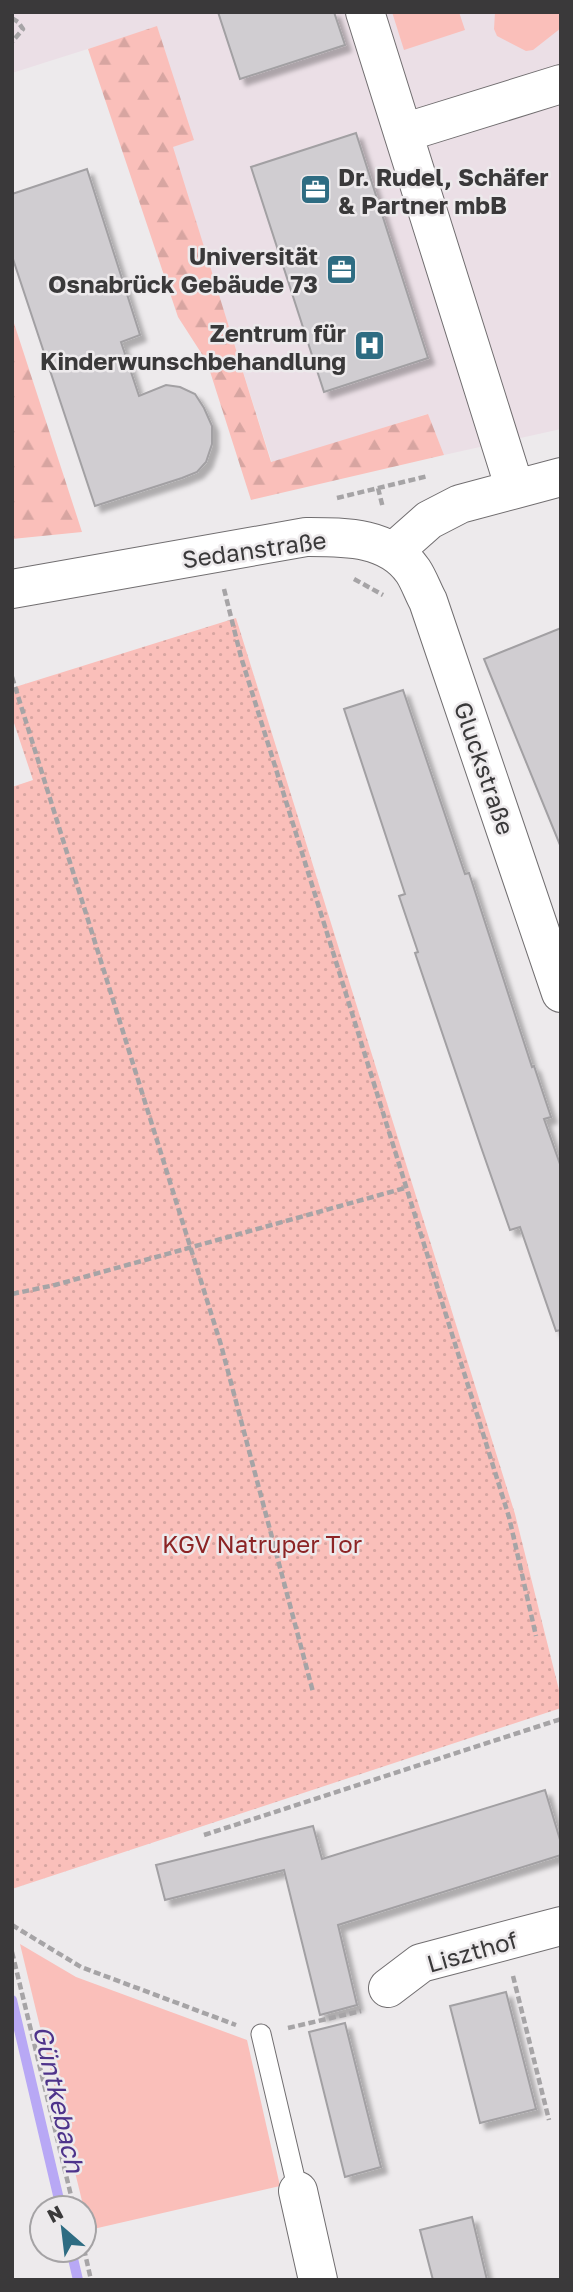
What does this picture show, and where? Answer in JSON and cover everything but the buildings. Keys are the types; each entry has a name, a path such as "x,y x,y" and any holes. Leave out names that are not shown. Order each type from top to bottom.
{"street":[{"path":"365,12 515,489"},
{"path":"403,133 561,83"},
{"path":"394,551 429,520 460,504 561,477"},
{"name":"Sedanstraße","path":"12,589 306,537 353,537 394,551"},
{"name":"Gluckstraße","path":"394,551 413,571 432,611 561,993"},
{"name":"Liszthof","path":"388,1988 421,1963 561,1926"},
{"path":"298,2191 318,2280"}],"lane":[{"path":"261,2034 298,2191"}],"path":[{"path":"12,18 23,29 12,42"},
{"path":"215,554 241,657 509,1517 536,1636"},
{"path":"12,677 221,1345 313,1692"},
{"path":"12,1294 55,1285 405,1188"},
{"path":"204,1835 561,1719"},
{"path":"12,1925 81,1967 261,2034 363,2011 388,1988"},
{"path":"504,1941 549,2120"},
{"path":"12,1952 71,2194"}],"shaded area":[{"path":"12,12 561,12 561,429 444,455 427,414 272,463 172,147 193,140 157,27 12,73"}],"green space":[{"path":"392,12 459,12 465,30 404,50"},
{"path":"495,12 561,12 561,28 533,50 526,51 497,36 494,29"},
{"path":"157,26 194,140 173,147 271,462 428,414 444,455 251,500 207,362 178,317 88,49"},
{"path":"12,317 82,532 12,539"},
{"name":"KGV Natruper Tor","path":"236,618 515,1514 561,1698 561,1708 12,1889 12,787 33,780 12,717 12,688"},
{"path":"20,1944 76,1977 247,2040 280,2186 98,2228 98,2194 80,2194"}],"waterway":[{"name":"Güntkebach","path":"12,2000 58,2194"},
{"name":"Güntkebach","path":"74,2264 78,2280"}],"place":[{"name":"Dr. Rudel, Schäfer & Partner mbB","path":"315,190"},
{"name":"Universität Osnabrück Gebäude 73","path":"341,269"},
{"name":"Zentrum für Kinderwunschbehandlung","path":"369,346"}]}
